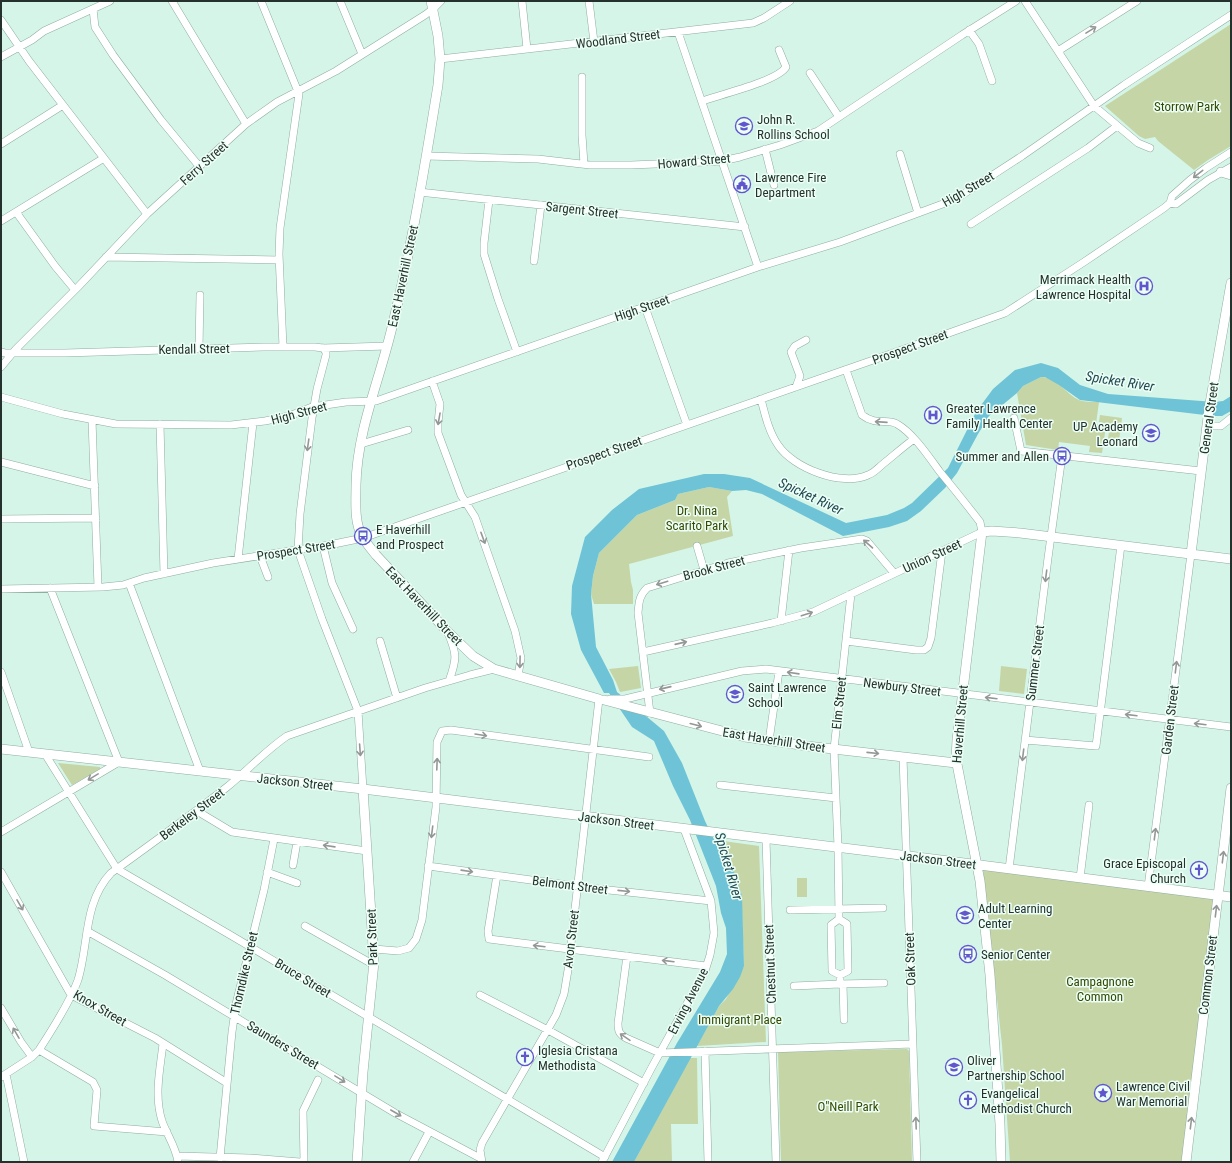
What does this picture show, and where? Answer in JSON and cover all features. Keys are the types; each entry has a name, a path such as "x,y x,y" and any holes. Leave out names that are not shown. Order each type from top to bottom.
{"main road":[{"name":"East Haverhill Street","path":"432,5 440,59 438,85 409,254 387,346 360,444 357,473 357,504 358,527 363,538 376,555 447,631 473,656 494,669 736,736 956,763"},
{"path":"1221,172 1231,175"},
{"name":"General Street","path":"1191,554 1211,395 1231,283"},
{"name":"Union Street","path":"982,532 992,530 1231,559"},
{"name":"Haverhill Street","path":"982,532 962,694 956,763 977,865 990,975 1002,1162"},
{"name":"Jackson Street","path":"1,749 363,789 1231,897"},
{"name":"Common Street","path":"1186,1162 1231,788"},
{"name":"Park Street","path":"357,1162 374,965 363,789"}],"street":[{"path":"1,57 32,40 44,31 110,1"},
{"path":"172,1 246,124"},
{"path":"261,1 300,94 280,228 279,260 283,347"},
{"path":"340,1 362,54"},
{"name":"Ferry Street","path":"1,367 147,214 246,124 277,102 362,54 440,1"},
{"path":"522,1 527,49"},
{"path":"589,1 594,42"},
{"name":"Woodland Street","path":"440,59 753,23 764,18 790,1"},
{"name":"Howard Street","path":"426,156 538,159 584,164 662,164 722,161 814,133 969,30 1016,1"},
{"path":"1025,1 1094,106 1138,143 1150,148"},
{"path":"1058,51 1137,1"},
{"path":"93,9 96,27 113,55 161,120 199,166"},
{"name":"High Street","path":"1,397 62,414 116,424 231,425 253,423 289,416 314,407 346,402 376,401 758,267 840,242 948,202 962,195 1231,15"},
{"path":"1,20 19,47 147,214"},
{"path":"969,30 979,44 992,81"},
{"path":"678,32 758,267"},
{"path":"702,101 772,78 784,71 786,67 779,50"},
{"path":"810,73 839,117"},
{"path":"582,77 582,135 584,164"},
{"path":"1,144 63,105"},
{"path":"971,224 1088,148 1117,126"},
{"path":"765,149 774,185"},
{"name":"Prospect Street","path":"1,590 98,587 129,583 213,563 323,546 363,538 846,370 1004,312 1084,262 1170,203 1172,196 1190,180 1231,152"},
{"path":"900,154 918,213"},
{"path":"1,221 104,158"},
{"name":"Prospect Street","path":"1170,203 1176,204 1208,180 1231,168"},
{"name":"Sargent Street","path":"419,192 745,227"},
{"path":"489,200 484,254 517,352"},
{"path":"534,261 541,205"},
{"path":"16,212 55,266 75,290"},
{"path":"106,257 279,260"},
{"path":"199,349 200,294"},
{"path":"645,307 687,425"},
{"path":"796,387 800,376 791,352 795,346 806,340"},
{"name":"Kendall Street","path":"1,352 65,353 283,347 323,348 387,346"},
{"path":"298,550 300,514 314,407 326,355 323,348"},
{"path":"846,370 862,415 867,419 877,422 896,423 905,429 952,485 980,522 982,532"},
{"path":"432,381 440,404 438,433 461,495 467,502 475,517 515,631 521,658 518,676"},
{"path":"761,399 770,429 778,445 788,457 806,467 831,477 857,480 870,475 914,439"},
{"path":"1014,418 1021,451 1201,471"},
{"path":"1207,424 1221,426 1231,418"},
{"path":"92,420 98,587"},
{"path":"238,559 253,423"},
{"path":"160,424 164,574"},
{"path":"360,444 408,430"},
{"name":"Summer Street","path":"1009,869 1062,456"},
{"path":"1,462 95,486"},
{"path":"1,519 96,518"},
{"name":"Union Street","path":"643,652 781,621 813,612 982,532"},
{"name":"Brook Street","path":"648,712 638,613 639,600 641,594 646,588 728,563 789,550 862,539 867,541 894,573"},
{"path":"1025,740 1096,746 1121,545"},
{"path":"323,546 332,583 353,629"},
{"path":"697,546 704,570"},
{"name":"Park Street","path":"298,550 322,619 358,711 363,789"},
{"path":"781,621 789,550"},
{"path":"846,641 916,650 924,650 928,648 931,638 942,551"},
{"name":"Garden Street","path":"1148,887 1191,554"},
{"path":"260,556 268,577"},
{"path":"129,583 200,771"},
{"path":"1,832 119,762 50,588"},
{"name":"Elm Street","path":"839,920 834,749 851,594"},
{"path":"447,631 455,650 454,668 449,681"},
{"path":"380,642 397,698"},
{"name":"Berkeley Street","path":"4,1076 32,1057 39,1050 71,994 79,974 90,914 98,892 106,879 117,869 197,812 241,776 276,744 288,736 449,681 494,669"},
{"name":"Newbury Street","path":"603,700 625,699 742,671 757,669 1231,728"},
{"path":"769,741 779,671"},
{"path":"1,672 29,752"},
{"name":"Avon Street","path":"481,1160 480,1150 482,1143 548,1030 556,1015 564,994 594,750 603,700"},
{"path":"374,949 398,951 409,948 416,939 422,920 436,799 437,742 442,731 451,730 649,757"},
{"name":"Bruce Street","path":"45,754 117,869 250,946 604,1159"},
{"name":"Oak Street","path":"903,757 917,1162"},
{"path":"720,785 836,798"},
{"path":"1080,878 1089,805"},
{"path":"197,812 232,832 368,851"},
{"name":"Erving Avenue","path":"604,1159 706,966 714,933 712,901 686,829"},
{"name":"Thorndike Street","path":"220,1158 234,1016 268,872 274,839"},
{"name":"Chestnut Street","path":"766,839 776,1162"},
{"path":"293,864 297,842"},
{"name":"Belmont Street","path":"428,866 578,886 712,901"},
{"name":"Knox Street","path":"1,872 71,994 163,1044 227,1083"},
{"path":"268,872 297,883"},
{"path":"497,875 488,931 489,939 706,966"},
{"path":"790,910 883,908"},
{"path":"839,920 847,924 848,971 840,975 832,972 831,925 839,920"},
{"path":"305,926 374,965"},
{"name":"Saunders Street","path":"87,931 166,975 429,1132 481,1160"},
{"path":"627,956 618,1031 621,1036 660,1053 913,1044"},
{"path":"840,975 844,1020"},
{"path":"794,986 884,983"},
{"path":"480,995 548,1030 644,1083"},
{"path":"1,1008 21,1042 32,1057"},
{"path":"163,1044 157,1092 159,1108 178,1159 220,1158 300,1162"},
{"path":"39,1050 93,1082 97,1090 94,1126 167,1132"},
{"path":"705,1051 708,1162"},
{"path":"4,1076 24,1162"},
{"path":"304,1162 304,1111 318,1080"},
{"path":"413,1162 429,1132"}],"green space":[{"name":"Storrow Park","path":"1231,24 1231,146 1194,170 1155,137 1145,139 1139,136 1105,106"},
{"path":"1041,377 1046,377 1056,382 1079,400 1086,402 1099,402 1096,424 1106,426 1102,453 1089,452 1090,446 1059,442 1058,450 1026,445 1017,393 1023,386"},
{"path":"1100,415 1122,418 1119,441 1108,439 1110,424 1099,422"},
{"name":"Dr. Nina Scarito Park","path":"709,487 732,491 727,497 733,536 629,564 633,590 633,604 594,604 591,594 593,576 599,553 637,515 675,500 678,494"},
{"path":"638,666 641,688 620,692 609,669"},
{"path":"1001,666 1027,669 1024,694 999,691"},
{"path":"58,763 100,767 100,769 72,785"},
{"name":"Immigrant Place","path":"716,840 759,846 766,1042 697,1046 719,1006 726,999 744,966 742,912 732,866 721,854"},
{"name":"Campagnone Common","path":"983,868 1214,899 1183,1162 1010,1162 1002,1045"},
{"path":"797,878 807,878 807,897 797,897"},
{"name":"O\"Neill Park","path":"907,1049 909,1051 912,1162 781,1162 778,1052"},
{"path":"690,1058 697,1058 698,1124 671,1124 672,1162 634,1162"}],"water":[{"name":"Spicket River","path":"1041,363 1058,368 1080,385 1108,394 1215,402 1223,401 1231,396 1231,411 1222,416 1213,416 1080,400 1059,385 1045,377 1041,377 1023,386 1017,393 989,416 957,473 945,488 921,511 907,521 889,527 843,536 762,494 746,490 732,491 709,487 678,494 675,500 637,515 599,553 593,576 591,594 596,647 613,680 617,692 664,731 682,763 705,821 721,854 732,866 742,896 744,966 733,989 719,1006 634,1162 612,1162 677,1043 720,972 727,954 726,928 721,913 716,886 690,820 673,786 654,741 632,727 609,693 604,693 581,650 571,614 572,586 585,537 612,510 639,489 704,474 724,474 750,478 846,523 887,515 912,503 948,468 976,412 993,389 1015,370"}],"place":[{"name":"John R. Rollins School","path":"744,126"},
{"name":"Lawrence Fire Department","path":"742,184"},
{"name":"Merrimack Health Lawrence Hospital","path":"1144,286"},
{"name":"Greater Lawrence Family Health Center","path":"933,415"},
{"name":"UP Academy Leonard","path":"1151,433"},
{"name":"Summer and Allen","path":"1062,456"},
{"name":"E Haverhill and Prospect","path":"363,536"},
{"name":"Saint Lawrence School","path":"735,694"},
{"name":"Grace Episcopal Church","path":"1199,870"},
{"name":"Adult Learning Center","path":"965,915"},
{"name":"Senior Center","path":"968,954"},
{"name":"Iglesia Cristana Methodista","path":"525,1057"},
{"name":"Oliver Partnership School","path":"954,1067"},
{"name":"Lawrence Civil War Memorial","path":"1103,1093"},
{"name":"Evangelical Methodist Church","path":"968,1100"}]}
